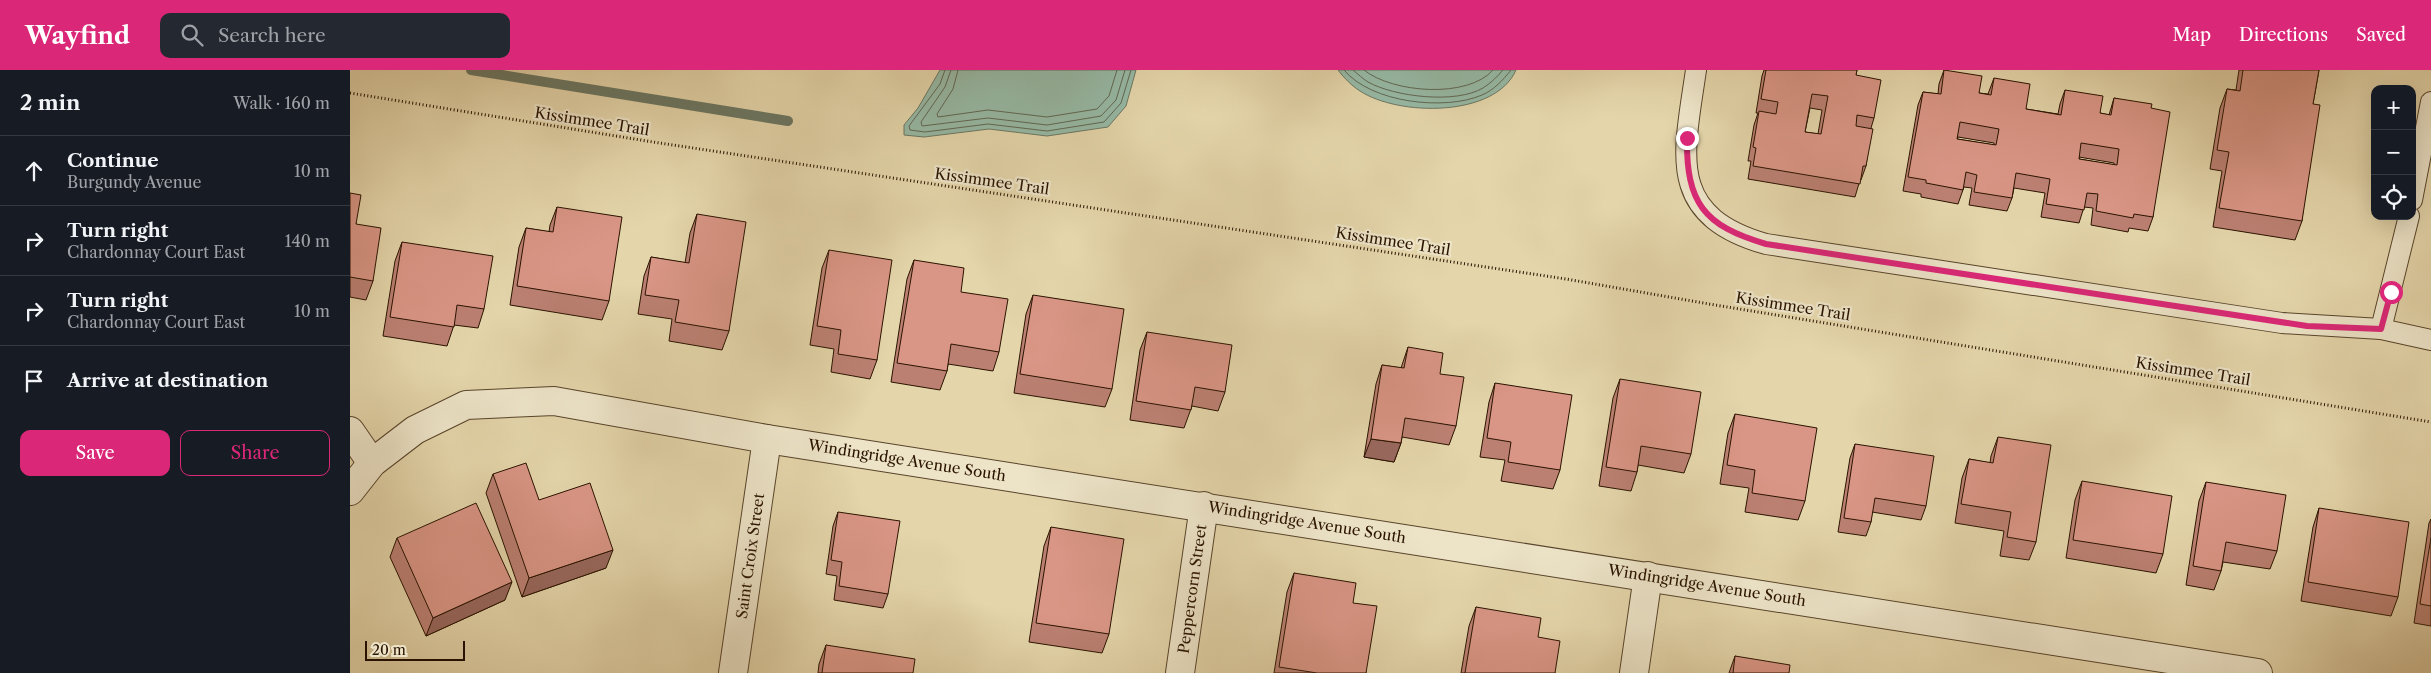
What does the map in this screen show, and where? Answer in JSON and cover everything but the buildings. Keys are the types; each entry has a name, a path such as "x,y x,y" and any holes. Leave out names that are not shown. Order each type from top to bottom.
{"street":[{"name":"Windingridge Avenue South","path":"350,491 372,463 415,430 466,405 554,401 767,439 1204,506 2258,673"},
{"path":"350,431 372,463"},
{"name":"Saint Croix Street","path":"733,673 767,439"},
{"name":"Peppercorn Street","path":"1180,673 1204,506"},
{"path":"1634,673 1648,576"}],"lane":[{"path":"1696,70 1687,146 1688,178 1700,206 1711,218 1748,239 1766,244 2282,323 2381,329 2431,340"},
{"path":"2416,179 2431,102"},
{"path":"2381,329 2407,220"}],"path":[{"name":"Kissimmee Trail","path":"350,93 653,142 1566,279 2431,422"}],"water":[{"path":"940,70 1136,70 1126,106 1108,127 1047,136 989,129 924,137 904,135 904,125 918,108"},
{"path":"1338,70 1516,70 1505,86 1488,97 1467,104 1444,108 1421,108 1397,105 1377,99 1357,89"}],"waterway":[{"path":"471,70 788,121"}],"route":[{"path":"1687,138 1688,178 1700,206 1711,218 1728,229 1748,239 1766,244 2307,326 2381,329 2391,292"}]}
